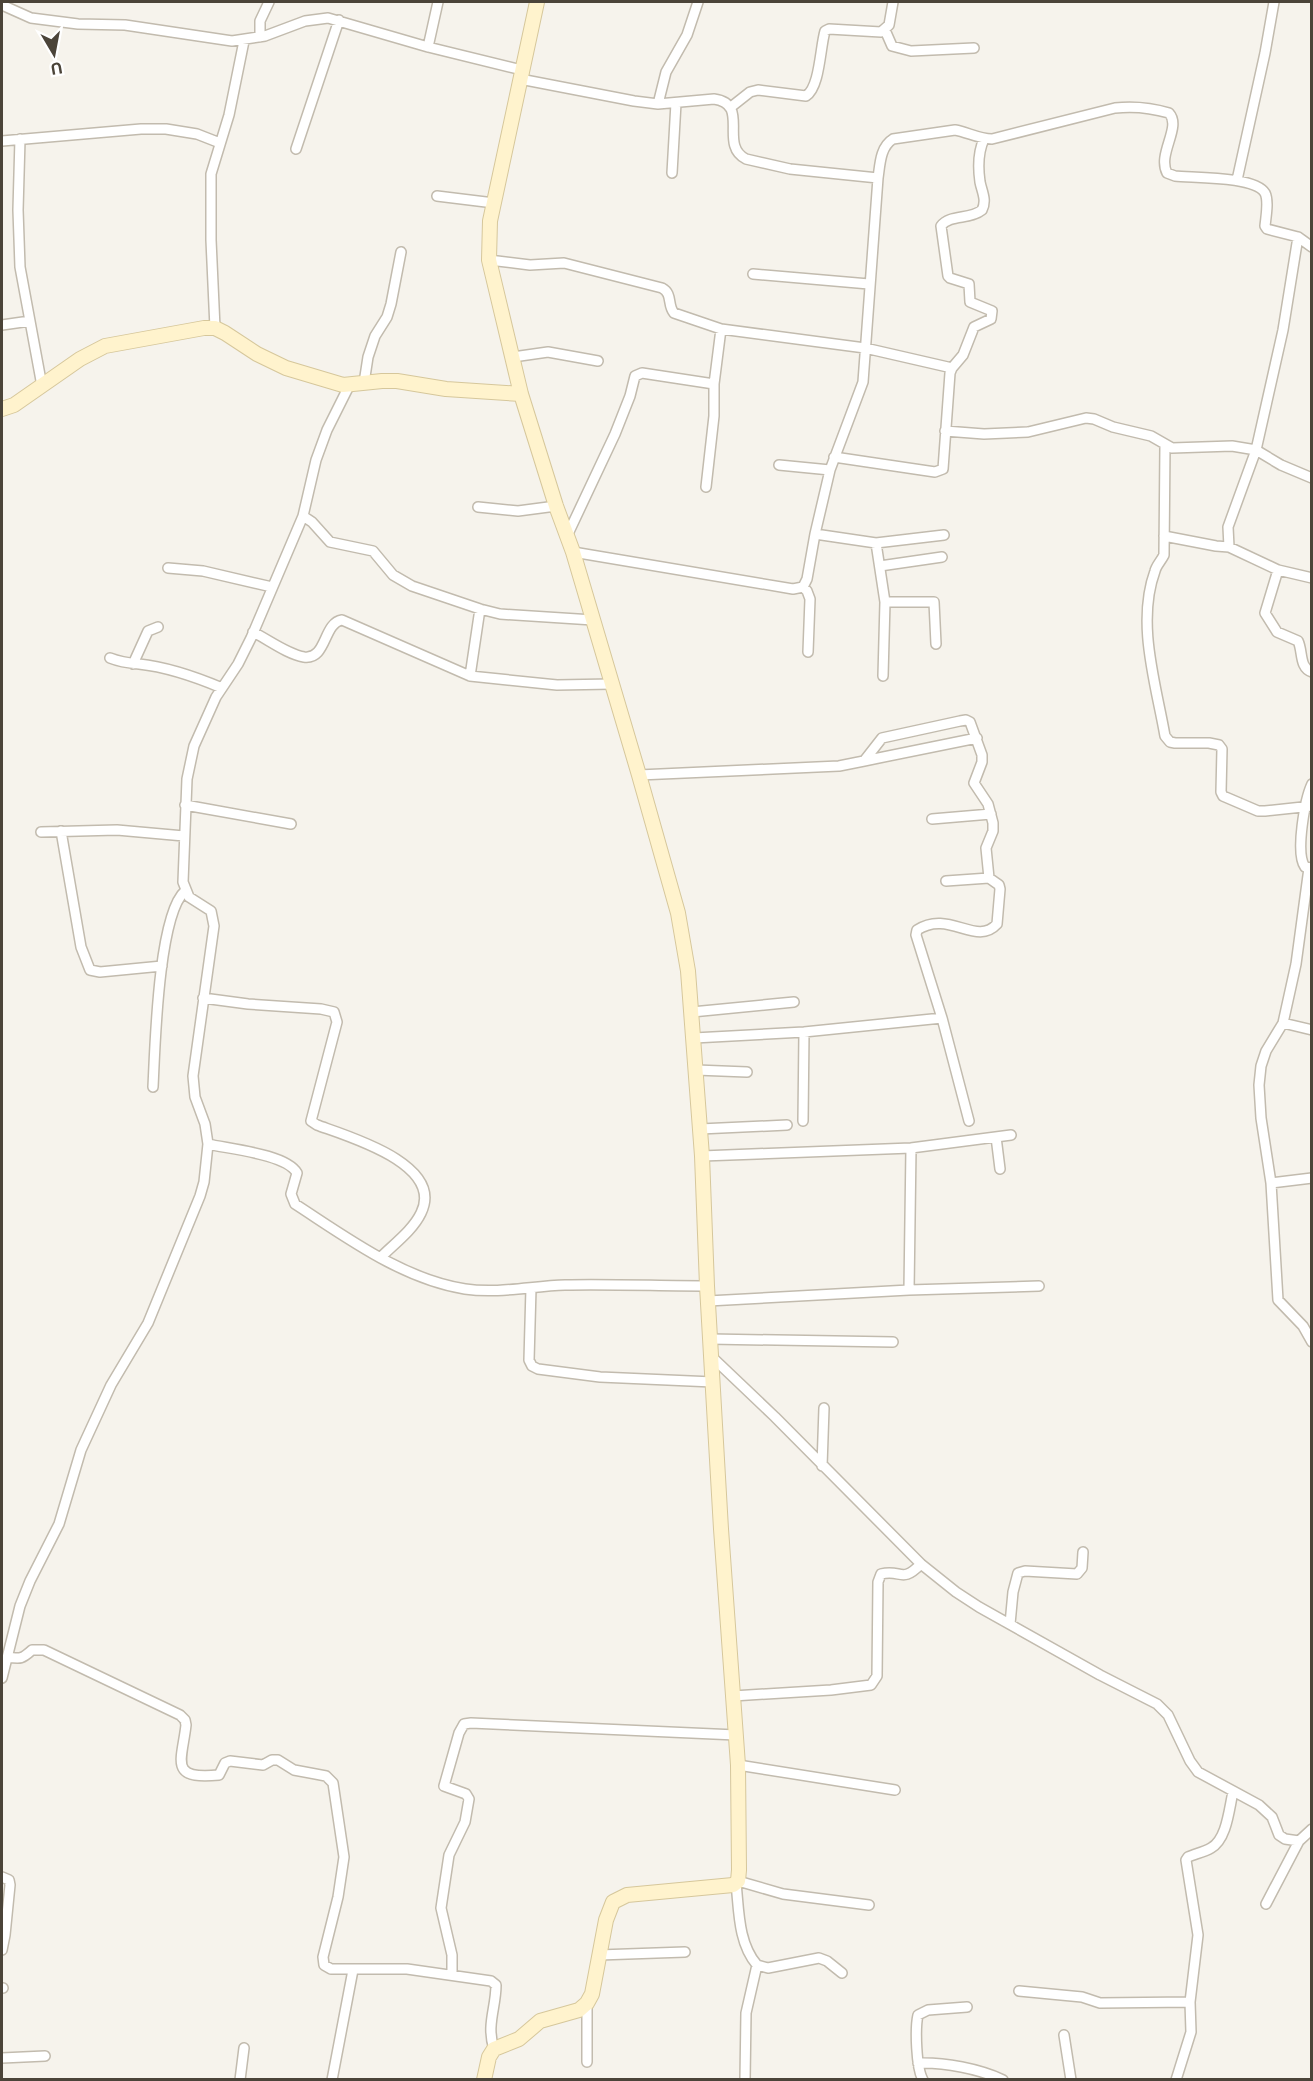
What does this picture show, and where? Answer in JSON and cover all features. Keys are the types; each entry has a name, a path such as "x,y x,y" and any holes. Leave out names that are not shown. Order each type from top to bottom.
{"street":[{"path":"260,37 260,21 269,2"},
{"path":"428,47 438,2"},
{"path":"537,2 494,203 489,236 489,260 521,393 556,506 573,552 678,913 688,971 702,1156 699,1286 708,1301 721,1541 738,1765 732,1884 742,1934 757,1967 745,2026 745,2079"},
{"path":"672,173 666,72 687,35 698,2"},
{"path":"730,107 750,92 758,90 806,96 811,93 825,31 829,29 877,33 885,30 891,21 893,2"},
{"path":"1237,180 1274,2"},
{"path":"2,5 31,18 78,24 125,25 225,41 260,37 316,19 339,20 521,74 634,101 668,103 721,100 730,107 733,113 735,148 740,156 746,159 790,169 878,178"},
{"path":"296,149 339,20"},
{"path":"885,30 892,46 911,51 974,48"},
{"path":"215,328 211,174 228,115 244,40"},
{"path":"573,552 793,590 803,587 807,579 830,470 860,390 865,367 878,178 886,143 897,138 955,130 984,139 1021,133 1097,112 1130,106 1169,113 1173,122 1163,162 1167,173 1175,176 1237,180 1260,188 1266,199 1265,226 1268,229 1298,237 1311,247"},
{"path":"2,141 141,129 166,129 197,134 220,143"},
{"path":"20,139 18,234 20,267 42,386"},
{"path":"834,457 940,472 945,466 945,431 952,368 963,356 974,327 991,319 993,315 992,311 987,308 970,302 969,284 948,276 941,229 945,220 970,216 982,210 984,199 979,171 984,139"},
{"path":"437,196 494,203"},
{"path":"1229,547 1227,527 1256,450 1283,330 1298,237"},
{"path":"364,383 368,357 375,336 387,317 391,304 401,252"},
{"path":"489,260 537,265 560,262 662,288 670,296 671,309 674,313 721,329 865,348 952,368"},
{"path":"753,274 870,284"},
{"path":"2,325 30,321"},
{"path":"2,409 14,405 80,358 105,346 189,330 215,328 270,361 302,374 349,386 397,381 457,390 521,393"},
{"path":"706,487 721,329"},
{"path":"513,357 548,352 598,361"},
{"path":"567,536 615,434 630,396 634,376 642,374 714,384"},
{"path":"2,1678 20,1606 59,1524 81,1450 111,1384 148,1323 204,1182 208,1144 205,1124 198,1108 193,1086 214,926 208,908 189,897 185,891 182,872 188,767 194,746 222,688 254,632 303,516 316,460 327,430 349,386"},
{"path":"945,431 984,434 1028,432 1086,418 1094,419 1113,427 1151,436 1165,445 1180,448 1232,446 1256,450 1281,465 1311,478"},
{"path":"1165,445 1164,555 1155,569 1149,592 1148,629 1158,704 1165,736 1170,742 1175,743 1219,745 1222,749 1221,792 1224,796 1258,811 1308,806"},
{"path":"779,465 830,470"},
{"path":"478,507 518,511 556,506"},
{"path":"303,516 312,522 330,542 373,551 398,580 480,609 523,617 593,620"},
{"path":"815,534 876,543 944,535"},
{"path":"1164,536 1229,547 1278,570 1311,578"},
{"path":"876,543 885,602 883,676"},
{"path":"880,566 942,557"},
{"path":"168,568 212,573 272,587"},
{"path":"1278,570 1265,613 1276,632 1298,641 1303,667 1311,672"},
{"path":"803,587 810,599 808,652"},
{"path":"885,602 934,602 936,644"},
{"path":"470,676 480,609"},
{"path":"254,632 293,653 306,657 315,655 320,650 333,626 337,621 342,620 470,676 556,685 612,684"},
{"path":"133,664 148,631 158,627"},
{"path":"110,658 181,673 222,688"},
{"path":"864,761 882,738 966,720 972,726 977,738 982,762 974,783 988,804 991,814 993,831 986,848 989,878"},
{"path":"639,775 839,766 977,738"},
{"path":"1311,784 1301,853 1302,862 1310,868 1296,964 1282,1023 1266,1051 1261,1066 1259,1085 1261,1118 1271,1183 1278,1300 1303,1326 1311,1342"},
{"path":"185,805 291,824"},
{"path":"932,819 991,814"},
{"path":"41,832 117,830 184,836"},
{"path":"61,831 81,947 90,970 100,972 162,966"},
{"path":"946,881 989,878 999,885 1000,889 997,924 992,930 981,933 948,923 922,927 917,930 916,940 942,1018 969,1121"},
{"path":"153,1087 162,966 176,902 185,891"},
{"path":"203,998 334,1012 337,1022 311,1121 397,1158 411,1171 424,1192 422,1213 381,1257"},
{"path":"692,1012 794,1002"},
{"path":"694,1038 804,1032 942,1018"},
{"path":"1282,1023 1311,1030"},
{"path":"803,1121 804,1032"},
{"path":"696,1070 747,1072"},
{"path":"700,1129 787,1125"},
{"path":"702,1156 911,1148 1011,1135"},
{"path":"996,1137 1000,1169"},
{"path":"208,1144 289,1164 297,1173 291,1194 294,1203 381,1257 431,1280 464,1288 488,1290 564,1285 699,1286"},
{"path":"909,1290 911,1148"},
{"path":"1271,1183 1311,1179"},
{"path":"708,1301 909,1290 1039,1286"},
{"path":"531,1288 528,1360 532,1366 538,1369 600,1377 713,1382"},
{"path":"710,1339 893,1342"},
{"path":"712,1357 921,1564 956,1592 1100,1675 1157,1704 1168,1715 1190,1761 1198,1772 1259,1805 1272,1817 1275,1829 1282,1837 1299,1841"},
{"path":"822,1466 824,1408"},
{"path":"1010,1624 1013,1592 1018,1573 1025,1571 1077,1574 1082,1568 1083,1552"},
{"path":"733,1696 831,1690 871,1685 876,1681 877,1676 878,1582 881,1574 908,1575 921,1564"},
{"path":"7,1657 20,1659 32,1650 44,1650 180,1715 186,1725 180,1762 183,1769 190,1774 219,1775 225,1763 230,1761 263,1765 272,1760 278,1760 294,1770 331,1779 336,1796 344,1857 338,1897 323,1957 324,1965 331,1969 407,1969 491,1981 496,1985 490,2026 494,2049"},
{"path":"453,1974 452,1955 441,1908 449,1856 463,1830 469,1799 466,1794 444,1786 459,1733 464,1724 736,1735"},
{"path":"738,1765 895,1790"},
{"path":"1176,2079 1189,2039 1190,2002 1198,1935 1186,1860 1188,1857 1211,1848 1217,1842 1228,1815 1233,1792"},
{"path":"1266,1904 1299,1841 1311,1829"},
{"path":"2,1877 9,1880 10,1885 2,1950"},
{"path":"484,2079 489,2057 494,2049 519,2039 540,2021 579,2010 587,2003 592,1994 609,1909 620,1897 732,1884 783,1894 869,1905"},
{"path":"599,1955 685,1952"},
{"path":"757,1967 768,1968 819,1958 827,1961 842,1973"},
{"path":"332,2079 353,1970"},
{"path":"1019,1991 1082,1998 1100,2003 1190,2002"},
{"path":"587,2003 587,2062"},
{"path":"923,2079 919,2073 918,2063 917,2019 921,2013 928,2010 967,2007"},
{"path":"1064,2035 1071,2079"},
{"path":"240,2079 244,2048"},
{"path":"2,2058 45,2056"},
{"path":"918,2063 944,2063 1003,2079"}]}
